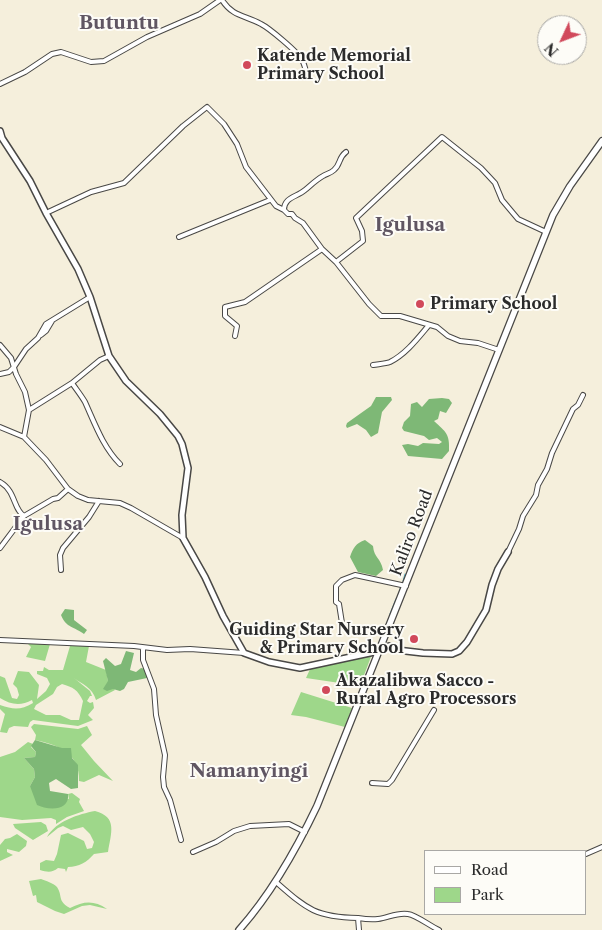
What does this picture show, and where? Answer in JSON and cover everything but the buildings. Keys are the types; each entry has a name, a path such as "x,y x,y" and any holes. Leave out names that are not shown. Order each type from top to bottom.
{"main road":[{"name":"Kaliro Road","path":"239,930 256,911 276,882 305,832 345,740 553,215 570,186 602,142"}],"street":[{"path":"0,84 25,72 52,54 61,52 91,62 104,61 147,37 187,20 221,0 227,8 242,17 262,24 289,46 302,59 306,71"},
{"path":"46,213 91,192 124,183 183,126 207,107 224,124 237,144 246,167 270,200 303,223 322,249 336,262 369,304 381,316 400,316 437,327 448,336 499,350"},
{"path":"0,131 2,138 30,181 78,269 90,297 108,356 126,381 160,414 178,436 182,444 188,468 182,514 183,538 212,591 222,616 244,653"},
{"path":"336,262 363,241 362,231 356,218 442,137 481,168 496,183 502,200 518,219 546,232"},
{"path":"284,210 288,200 334,170 340,156 346,152"},
{"path":"179,237 270,200"},
{"path":"236,336 237,326 225,316 225,307 246,302 322,249"},
{"path":"0,374 9,372 14,368 26,349 38,338 42,328 53,319 90,297"},
{"path":"373,365 389,362 406,350 429,325"},
{"path":"0,345 10,358 25,392 29,410 24,438"},
{"path":"29,410 108,356"},
{"path":"72,382 84,400 95,428 112,456 120,464"},
{"path":"0,640 244,653 269,662 295,668 329,663 379,651 389,646 397,650 452,654 459,651 486,610 498,569 519,529 523,516 536,495 538,485 573,409 578,405 583,395"},
{"path":"0,427 24,438 46,460 68,489 88,500 120,504 130,508 183,538"},
{"path":"0,482 12,494 21,514 24,516"},
{"path":"0,548 24,516 58,498 68,489"},
{"path":"61,570 60,555 62,548 89,517 99,502"},
{"path":"342,623 339,604 336,602 336,586 342,580 355,575 406,586"},
{"path":"143,649 143,660 154,689 156,715 165,755 162,777 181,840"},
{"path":"372,783 388,784 392,780 434,710"},
{"path":"193,852 216,842 234,831 250,826 289,824 305,832"},
{"path":"587,854 602,847"},
{"path":"276,882 309,909 323,915 378,920 396,914 410,914 439,930"},
{"path":"358,918 359,930"}],"green space":[{"path":"376,397 391,397 392,400 382,412 378,433 371,437 366,430 357,424 347,428 347,423 371,406"},
{"path":"429,399 449,399 452,403 446,413 440,411 438,419 434,421 446,434 449,441 449,451 442,459 408,456 402,445 418,446 423,443 439,444 442,442 437,438 429,440 424,436 404,431 402,428 404,422 410,416 411,404 417,402 422,407"},
{"path":"365,540 373,546 382,566 383,570 376,576 358,572 350,557 355,546"},
{"path":"65,609 74,610 74,620 87,630 84,634 65,622 61,615"},
{"path":"27,643 50,644 45,661 26,657 31,647"},
{"path":"70,646 89,646 86,662 106,670 108,681 115,690 96,700 90,689 74,678 90,691 92,696 87,701 93,702 94,708 88,715 93,720 78,726 33,720 28,727 14,726 9,728 7,733 0,732 5,714 0,709 0,705 17,708 33,703 32,700 20,704 12,703 0,698 0,676 5,678 12,698 17,699 19,695 17,688 13,684 18,671 29,672 39,685 37,699 46,691 50,684 47,678 37,674 37,671 43,671 44,667 49,670 63,670","holes":["62,684 77,692 83,701 79,720 71,720 60,715 46,715 34,709 36,705 53,694 57,687"]},
{"path":"126,651 134,653 130,670 136,672 141,668 146,669 148,672 147,678 128,682 124,689 120,691 113,689 107,691 103,689 108,681 103,661 106,658 115,666 121,664"},
{"path":"372,654 360,686 306,678 311,667"},
{"path":"301,692 352,708 345,727 291,715"},
{"path":"34,724 78,729 87,726 92,735 81,745 113,781 99,775 84,782 79,781 76,763 72,757 59,748 35,740 36,735 31,727"},
{"path":"35,740 62,748 71,748 72,758 78,765 78,788 71,789 56,779 49,783 50,791 68,794 68,800 62,807 46,808 37,805 30,786 35,777 34,769 24,758 35,757 36,752 31,746"},
{"path":"28,742 33,744 31,747 36,752 35,757 24,758 34,769 35,777 30,786 69,799 68,794 72,793 80,799 79,802 84,811 67,817 56,824 56,820 51,818 22,820 0,817 0,757 15,752"},
{"path":"95,811 107,817 110,822 111,832 108,852 94,854 82,864 68,867 66,872 65,869 58,868 49,872 40,870 40,863 46,860 54,861 61,835 68,833 84,841 87,849 92,848 94,842 90,834 83,827 71,830 63,826 47,837 51,831 62,823 75,816"},
{"path":"41,822 46,825 48,831 33,840 15,828 13,824"},
{"path":"17,834 27,841 26,846 19,852 7,849 7,852 13,855 0,861 0,845 5,839"},
{"path":"41,879 57,887 63,903 70,908 89,902 107,909 90,905 82,906 64,914 55,911 37,902 36,895 33,896 29,881"}],"waterway":[{"path":"403,581 405,574"},
{"path":"398,596 401,586"},
{"path":"390,614 396,599"}],"place":[{"name":"Katende Memorial Primary School","path":"247,65"},
{"name":"Primary School","path":"420,304"},
{"name":"Guiding Star Nursery & Primary School","path":"414,639"},
{"name":"Akazalibwa Sacco - Rural Agro Processors","path":"326,690"}],"district":[{"name":"Butuntu","path":"119,24"},
{"name":"Igulusa","path":"410,226"},
{"name":"Igulusa","path":"48,525"},
{"name":"Namanyingi","path":"249,772"}]}
